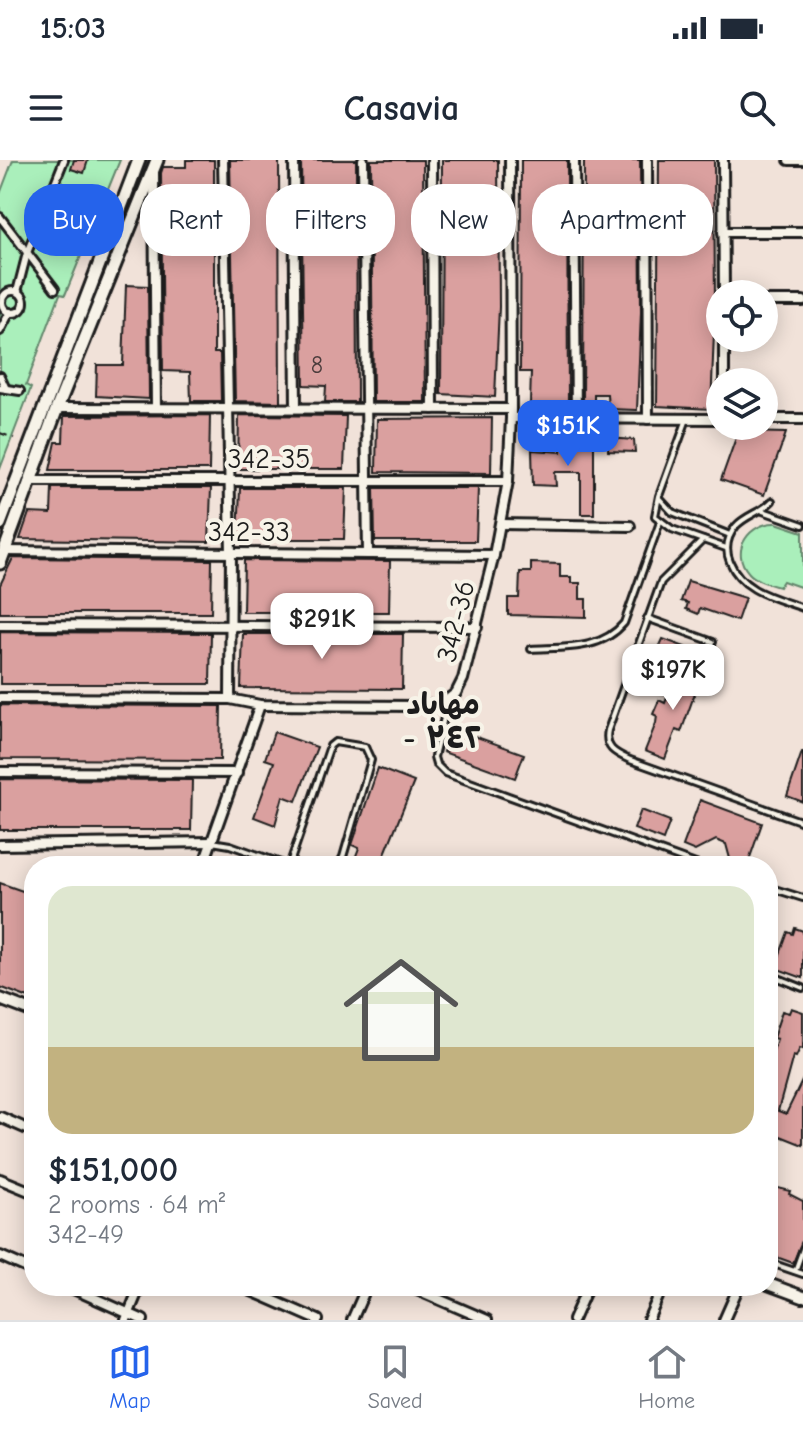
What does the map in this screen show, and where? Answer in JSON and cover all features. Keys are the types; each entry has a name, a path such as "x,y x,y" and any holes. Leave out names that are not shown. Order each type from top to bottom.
{"main road":[{"path":"0,524 139,160"},
{"path":"2,557 57,408 155,164"},
{"path":"79,318 91,323"}],"street":[{"path":"54,184 64,160"},
{"path":"223,160 231,553 230,699"},
{"path":"294,160 296,408"},
{"path":"363,160 368,554"},
{"path":"432,160 433,409"},
{"name":"342-36","path":"0,698 230,699 260,705 417,706 437,705 449,699 463,679 494,555 508,481 511,414 510,160"},
{"path":"574,160 576,419"},
{"path":"647,160 648,419"},
{"path":"723,160 724,280"},
{"path":"789,160 803,160"},
{"path":"155,164 156,408"},
{"path":"0,217 24,249"},
{"path":"723,232 803,232"},
{"path":"17,292 26,256"},
{"path":"29,256 55,289"},
{"path":"17,292 22,296 23,306 16,312 10,312 4,307 3,298 8,293 17,292"},
{"path":"778,301 803,301"},
{"path":"0,331 10,312"},
{"path":"0,376 3,388 20,391"},
{"path":"57,408 433,409 576,419 706,419"},
{"path":"778,419 803,419"},
{"name":"342-35","path":"30,481 508,481"},
{"path":"501,524 630,526"},
{"name":"342-33","path":"2,557 231,553 494,555"},
{"path":"0,625 477,627"},
{"path":"207,856 260,705"},
{"path":"0,772 237,773"},
{"path":"0,845 212,842"},
{"path":"0,999 24,1008"},
{"path":"0,1117 24,1128"},
{"path":"0,1179 24,1189"},
{"path":"0,1256 24,1267"},
{"path":"778,1288 803,1297"},
{"path":"86,1296 127,1317 143,1320"},
{"path":"127,1317 136,1296"},
{"path":"263,1296 318,1320"},
{"path":"352,1320 363,1296"},
{"path":"431,1296 487,1320"},
{"path":"573,1320 584,1296"},
{"path":"648,1320 659,1296"},
{"path":"724,1320 735,1296"}],"lane":[{"path":"687,419 659,496 655,516 660,522 726,548"},
{"path":"659,496 672,512 730,535"},
{"path":"772,501 763,511 742,521 730,535 726,548 734,571 745,584 803,608"},
{"path":"763,511 803,525"},
{"path":"531,649 587,646 616,633 624,623 660,522"},
{"path":"703,540 663,577 606,737 610,748 630,760 803,822"},
{"path":"647,618 713,642"},
{"path":"449,699 434,757 445,773 675,856"},
{"path":"292,856 330,746 335,742 365,747 371,760 343,856"},
{"path":"212,842 261,856"},
{"path":"778,890 803,898"},
{"path":"778,978 803,988"},
{"path":"795,1271 803,1249"},
{"path":"778,1265 803,1274"}],"path":[{"path":"0,433 14,438"}],"green space":[{"path":"13,160 120,160 110,184 24,184 24,256 81,256 65,295 60,294 26,385 31,388 0,469 0,194"},
{"path":"776,523 803,532 803,588 783,581 779,587 763,582 752,576 743,564 741,555 745,539 758,527"}],"building":[{"path":"74,160 88,160 84,173 71,169"},
{"path":"186,160 214,160 214,184 161,184 163,167 186,167"},
{"path":"230,160 279,160 279,184 266,184 266,256 279,256 280,402 235,401 232,256 250,256 250,184 230,184"},
{"path":"301,160 356,160 356,184 301,184"},
{"path":"371,160 423,160 423,184 411,184 411,256 424,256 425,402 373,402 372,256 395,256 395,184 371,184"},
{"path":"442,160 498,160 498,184 442,184"},
{"path":"521,160 567,160 567,184 532,184 532,256 567,256 568,406 530,404 531,372 520,372"},
{"path":"584,160 640,160 640,184 584,184"},
{"path":"659,160 714,160 715,280 706,280 706,352 713,352 713,368 706,368 706,409 657,406 658,256 713,256 713,184 659,184"},
{"path":"162,256 214,256 214,353 220,353 221,401 191,401 190,372 163,371"},
{"path":"302,256 356,256 357,402 325,402 326,386 304,385"},
{"path":"442,256 499,256 495,397 441,394"},
{"path":"584,256 641,256 637,410 608,409 607,394 594,394 594,408 583,407"},
{"path":"126,285 148,286 149,399 96,396 97,365 123,365"},
{"path":"210,415 209,470 50,470 56,442 63,442 64,416"},
{"path":"239,415 346,416 344,469 238,469"},
{"path":"492,418 491,473 376,472 377,419"},
{"path":"778,433 786,433 764,495 721,480 735,440 778,440"},
{"path":"561,438 594,440 594,514 581,514 581,472 555,472 556,486 533,485 532,450 561,452"},
{"path":"608,438 634,440 635,452 608,451"},
{"path":"52,488 211,488 209,542 20,539 29,513 51,514"},
{"path":"240,488 346,488 344,539 238,539"},
{"path":"374,488 478,488 476,541 375,541"},
{"path":"13,558 212,560 211,613 0,613 0,585"},
{"path":"244,560 390,561 389,612 243,612"},
{"path":"531,563 560,564 560,577 571,577 571,583 580,583 580,599 586,599 586,617 508,615 508,598 519,598 520,572 531,572"},
{"path":"688,581 745,598 737,621 700,608 698,614 686,609 688,603 681,601"},
{"path":"0,632 211,633 210,684 0,684"},
{"path":"243,634 403,634 402,689 241,688"},
{"path":"663,639 685,647 680,659 658,650"},
{"path":"678,668 701,676 681,732 676,730 665,759 645,751 656,723 657,716 653,714 659,700 665,703"},
{"path":"0,705 221,706 220,760 0,759"},
{"path":"452,728 524,754 515,778 443,752"},
{"path":"274,732 317,747 296,801 283,796 275,825 254,817 274,762 265,759"},
{"path":"803,752 803,802 787,796"},
{"path":"378,768 414,782 384,856 356,856 359,848 352,845"},
{"path":"0,779 192,780 191,830 0,830"},
{"path":"700,800 762,823 750,856 729,856 726,844 716,840 695,851 683,846"},
{"path":"641,810 670,821 663,840 634,829"},
{"path":"0,883 24,891 24,996 0,987"},
{"path":"795,928 803,931 803,978 778,969 778,960 788,932 793,934"},
{"path":"791,1008 803,1012 803,1049 800,1048 796,1057 793,1056 778,1111 778,1023 782,1011 789,1013"},
{"path":"803,1079 803,1145 778,1135 778,1111 786,1114"},
{"path":"778,1188 790,1191 789,1194 803,1201 803,1238 793,1263 778,1258"}],"district":[{"name":"مهاباد - ٣٤٢","path":"443,721"}]}
